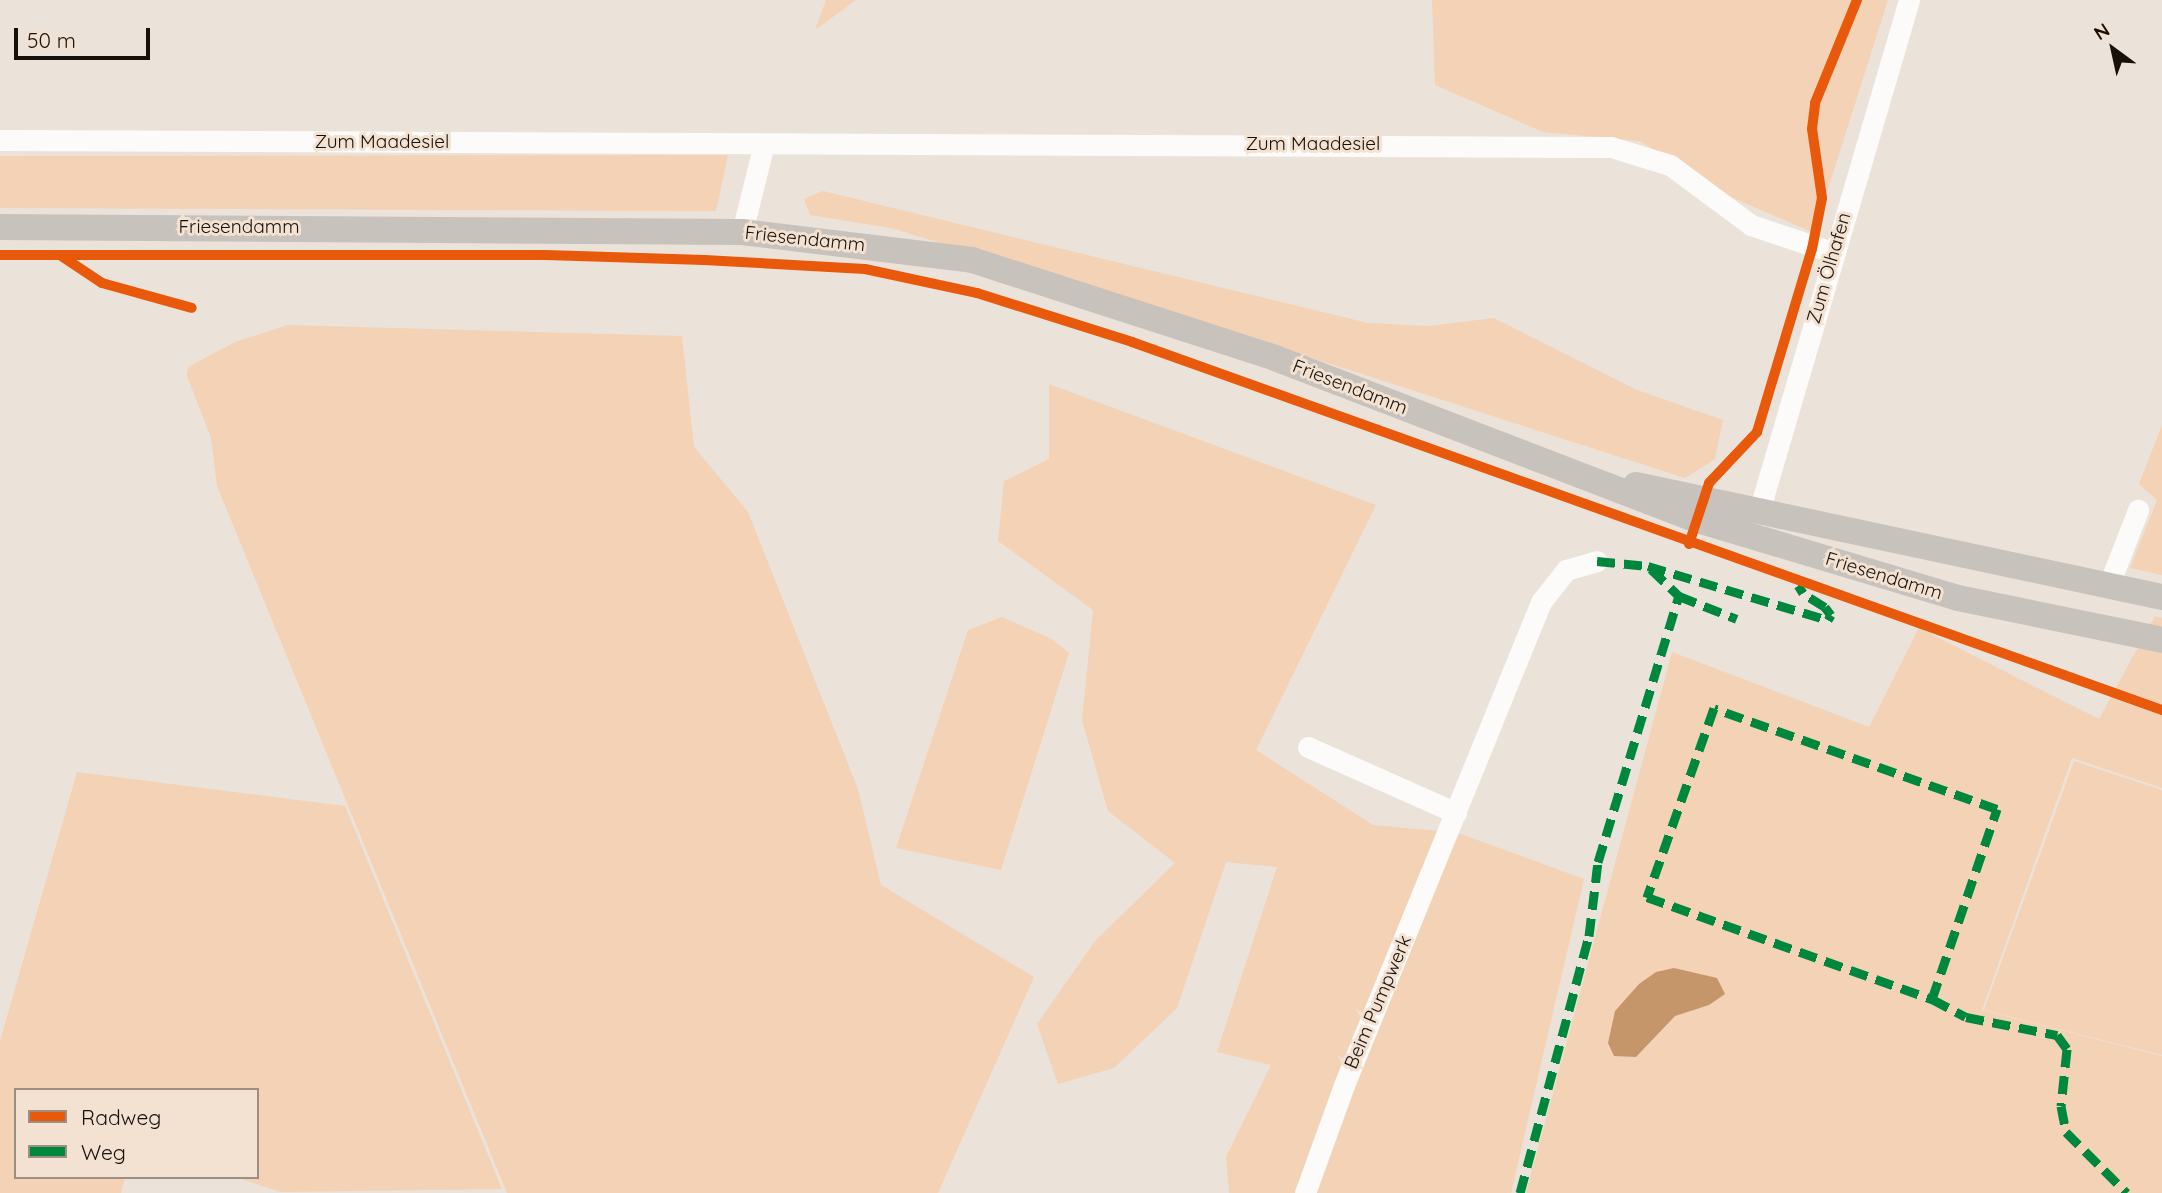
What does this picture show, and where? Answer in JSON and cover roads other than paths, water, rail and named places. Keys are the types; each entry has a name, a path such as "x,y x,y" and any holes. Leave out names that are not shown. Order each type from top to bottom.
{"main road":[{"name":"Friesendamm","path":"0,227 742,232 972,260 1275,358 1572,474 1752,537 1958,598 2162,640"},
{"name":"Friesendamm","path":"1572,474 1759,509 2162,597"}],"street":[{"name":"Zum Ölhafen","path":"1752,537 1909,0"},
{"name":"Zum Maadesiel","path":"0,140 1611,147 1670,165 1751,225 1834,253"},
{"path":"742,232 764,144"},
{"path":"2108,587 2138,510"},
{"name":"Beim Pumpwerk","path":"1306,1193 1344,1085 1541,602 1566,570 1597,561"},
{"path":"1308,747 1456,813"}]}
